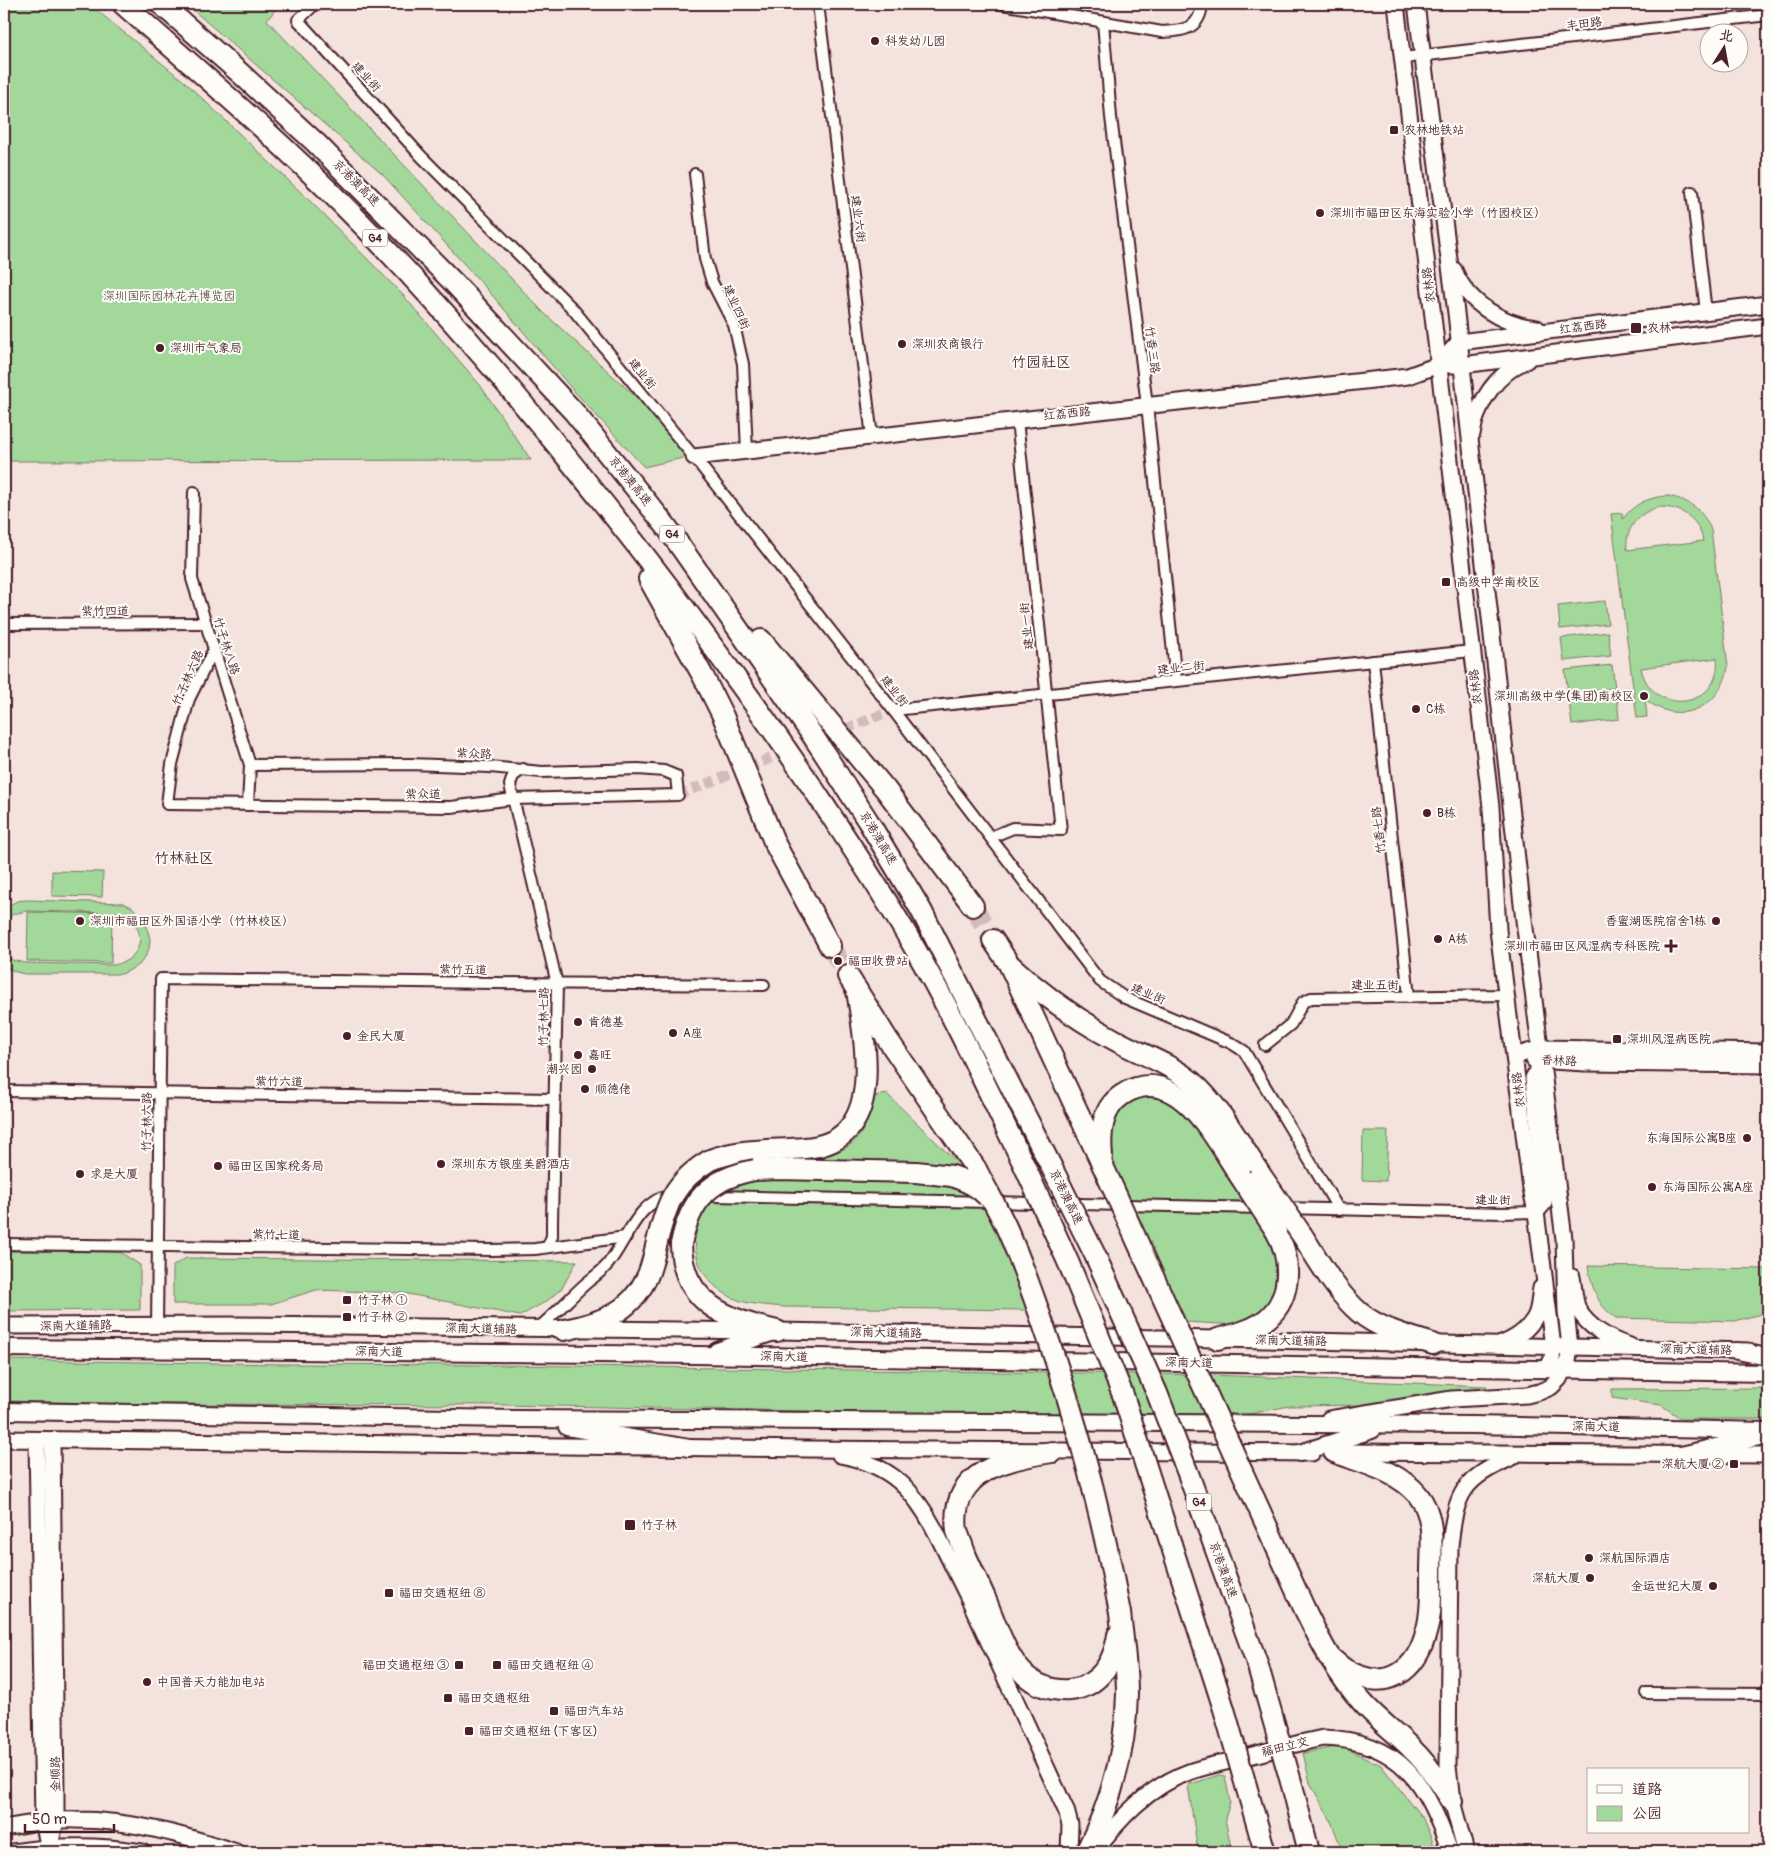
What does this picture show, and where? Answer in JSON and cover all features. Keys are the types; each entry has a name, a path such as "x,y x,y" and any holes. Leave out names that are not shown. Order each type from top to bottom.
{"highway":[{"name":"京港澳高速","path":"123,4 253,119 341,202 407,271 544,430 599,498 726,663 860,857 915,949 966,1046 1069,1264 1123,1395 1224,1709 1266,1852"},
{"name":"京港澳高速","path":"161,4 316,143 456,284 574,412 666,526 797,713 868,821 921,910 1052,1166 1153,1385 1189,1476 1257,1663 1294,1789 1309,1852"},
{"path":"599,498 655,589 704,678 722,716 775,844 830,946"},
{"path":"666,526 886,790 973,906"},
{"path":"993,940 1009,964 1305,1610 1328,1656 1363,1704 1412,1748 1427,1765 1452,1801"},
{"path":"1009,964 1035,988 1068,1012 1119,1043 1174,1070 1191,1081 1212,1104 1340,1292 1360,1313 1382,1326 1432,1344"},
{"path":"564,1330 598,1322 612,1315 625,1306 637,1293 646,1279 664,1213 676,1190 696,1169 710,1160 738,1151 821,1146 832,1142 850,1126 858,1115 863,1103 866,1072 863,1034 852,983 888,1040 976,1169 998,1211 1039,1310 1064,1384 1098,1506 1120,1613 1127,1694 1122,1748 1117,1770 1108,1803 1086,1852"},
{"path":"1102,1164 1101,1131 1109,1108 1116,1099 1126,1092 1139,1087 1153,1086 1167,1090 1187,1102 1205,1124 1240,1176 1283,1243 1287,1280 1280,1304 1270,1317 1240,1334 1218,1339"},
{"path":"777,1331 753,1326 733,1318 707,1303 697,1293 684,1270 681,1244 684,1226 690,1212 710,1188 723,1179 755,1170 777,1169 916,1172 952,1176 968,1181 980,1188 998,1211"},
{"path":"1052,1452 1014,1458 1000,1463 975,1478 961,1495 956,1521 957,1531 966,1556 977,1600 1017,1666 1026,1676 1046,1688 1059,1690 1083,1688 1107,1668 1117,1646 1120,1613"},
{"path":"1328,1656 1346,1670 1362,1676 1378,1680 1391,1678 1405,1671 1414,1660 1422,1646 1427,1629 1440,1606 1441,1544 1431,1526 1427,1510 1418,1495 1386,1471 1334,1452"}],"main road":[{"name":"农林路","path":"1396,4 1491,808 1496,913 1531,1189 1550,1311 1553,1347 1552,1359 1547,1369"},
{"name":"农林路","path":"1416,4 1462,365 1522,904 1564,1238 1566,1312 1570,1347"},
{"path":"1448,254 1456,276 1466,293 1498,317 1514,324 1559,330"},
{"name":"红荔西路","path":"1438,365 1459,342 1768,304"},
{"name":"红荔西路","path":"694,457 1408,376 1438,365 1462,365 1768,326"},
{"path":"1470,448 1473,430 1482,403 1494,385 1514,366 1549,354"},
{"path":"1536,1212 1544,1203 1546,1194 1533,1078 1542,1055"},
{"name":"香林路","path":"1515,1056 1542,1055 1716,1060 1763,1058"},
{"path":"1564,1238 1578,1309 1585,1319 1610,1337 1643,1349"},
{"path":"1495,1346 1511,1341 1535,1318 1544,1276"},
{"name":"深南大道辅路","path":"4,1326 157,1325 777,1331 1768,1351"},
{"path":"697,1355 726,1349 777,1331"},
{"name":"深南大道","path":"1303,1424 1452,1399 1527,1395 1551,1386 1559,1379 1565,1369 1570,1347"},
{"name":"深南大道","path":"4,1348 697,1355 1768,1373"},
{"path":"1737,1351 1768,1357"},
{"name":"深南大道","path":"4,1412 515,1419 1396,1424 1768,1432"},
{"path":"515,1419 689,1448"},
{"path":"1300,1453 1346,1437 1396,1424"},
{"path":"1681,1455 1768,1432"},
{"path":"4,1439 809,1450 1768,1455"},
{"name":"金顺路","path":"44,1440 49,1848"},
{"path":"809,1450 863,1461 893,1476 919,1501 977,1600 1066,1810 1071,1838 1069,1852"},
{"path":"1441,1544 1467,1486 1478,1474 1519,1454"},
{"path":"1440,1606 1448,1766 1452,1801 1466,1852"},
{"name":"福田立交","path":"1094,1852 1115,1824 1134,1806 1147,1795 1174,1779 1189,1772 1323,1738 1363,1743 1380,1750 1411,1772 1424,1790 1450,1852"},
{"path":"4,1828 50,1821 104,1821 161,1830 236,1852"},
{"path":"12,1852 49,1848 100,1847 142,1852"}],"street":[{"name":"建业街","path":"315,4 298,20 421,156 572,308 694,457 893,710 1093,974 1107,988 1125,998 1231,1042 1244,1051 1339,1210 1536,1212"},
{"name":"建业六街","path":"818,4 872,436"},
{"path":"1002,4 1162,32 1177,31 1191,26 1197,21 1202,4"},
{"name":"丰田路","path":"1403,58 1768,15"},
{"name":"竹香三路","path":"1104,22 1111,118 1147,405 1176,681"},
{"name":"建业四街","path":"695,174 705,259 712,282 734,325 743,364 747,451"},
{"path":"1692,192 1706,312"},
{"name":"建业一街","path":"991,837 1013,828 1060,830 1017,420"},
{"name":"竹子林八路","path":"194,492 192,579 250,765 248,805"},
{"name":"紫竹四道","path":"4,624 206,623"},
{"name":"竹子林六路","path":"167,804 172,764 190,699 214,649"},
{"name":"建业二街","path":"893,710 1472,651"},
{"name":"竹香七路","path":"1373,661 1408,997"},
{"name":"紫众路","path":"250,765 410,764 523,769 542,772 638,769 664,771 676,776 678,795"},
{"name":"竹子林七路","path":"523,769 513,776 510,785 557,984 552,1236 548,1246"},
{"name":"紫众道","path":"167,804 450,807 513,799 678,795"},
{"name":"竹子林六路","path":"157,1325 161,979"},
{"name":"紫竹五道","path":"161,979 764,985"},
{"name":"建业五街","path":"1265,1045 1291,1024 1303,1002 1311,998 1507,995"},
{"name":"紫竹六道","path":"4,1091 555,1098"},
{"path":"537,1330 583,1285 607,1266 642,1213 651,1203 660,1197 670,1195 1339,1210"},
{"name":"紫竹七道","path":"4,1244 491,1250 535,1249 548,1246 577,1245 626,1237"},
{"path":"1646,1693 1768,1694"}],"green space":[{"name":"深圳国际园林花卉博览园","path":"4,4 89,4 186,83 310,201 402,294 480,385 531,460 4,461"},
{"path":"186,4 280,4 267,20 543,312 648,408 687,457 644,467 573,390 486,288 383,175"},
{"path":"1668,496 1689,503 1704,517 1711,530 1728,667 1724,682 1717,694 1707,703 1696,709 1684,712 1671,712 1645,699 1647,717 1637,718 1611,514 1622,513 1623,519 1637,505 1649,499","holes":["1660,507 1675,509 1688,516 1698,526 1703,541 1627,550 1628,535 1635,522 1645,513","1717,658 1716,675 1709,688 1698,697 1685,701 1671,700 1658,695 1648,684 1641,668"]},
{"path":"1605,601 1608,624 1560,629 1558,606"},
{"path":"1608,632 1611,656 1564,661 1561,638"},
{"path":"1612,665 1615,688 1568,693 1565,670"},
{"path":"1617,696 1619,719 1572,725 1569,701"},
{"path":"52,871 103,872 102,897 52,896"},
{"path":"17,901 123,903 132,907 145,921 150,939 149,949 139,965 122,974 25,974 16,972 4,966 4,951 12,960 25,963 113,965 131,957 137,950 139,942 136,926 130,919 120,913 26,911 13,914 4,923 4,908"},
{"path":"28,912 112,914 111,963 27,961"},
{"path":"887,1094 966,1171 792,1162 829,1155 846,1148 860,1135 873,1097"},
{"path":"1140,1096 1156,1096 1173,1103 1203,1133 1270,1237 1278,1253 1281,1287 1264,1315 1238,1325 1185,1322 1107,1160 1106,1147 1116,1110"},
{"path":"1363,1131 1388,1131 1386,1181 1362,1180"},
{"path":"789,1177 932,1182 950,1187 967,1195 977,1202 993,1223 1027,1310 783,1307 751,1303 733,1298 714,1285 701,1268 697,1258 696,1237 703,1212 707,1205 716,1197 739,1184 760,1179"},
{"path":"4,1251 120,1252 140,1265 140,1310 4,1311"},
{"path":"186,1258 577,1261 562,1288 547,1301 520,1316 403,1293 316,1290 271,1304 173,1304 173,1266"},
{"path":"1588,1266 1768,1269 1768,1312 1735,1321 1616,1318 1604,1308 1596,1295"},
{"path":"4,1360 1212,1375 1487,1386 1484,1390 1378,1405 1289,1406 1239,1416 1009,1415 503,1405 147,1404 4,1401"},
{"path":"1768,1388 1768,1419 1682,1419 1661,1405 1612,1398 1612,1389"},
{"path":"1341,1746 1381,1765 1423,1819 1437,1852 1343,1852 1330,1819 1310,1783 1303,1753"},
{"path":"1219,1775 1225,1776 1230,1802 1225,1819 1232,1852 1198,1852 1188,1785"}],"tunnel":[{"path":"678,795 893,710"},
{"path":"973,906 993,940"},
{"path":"830,946 848,976"}],"place":[{"name":"科发幼儿园","path":"875,41"},
{"name":"农林地铁站","path":"1394,130"},
{"name":"深圳市福田区东海实验小学（竹园校区）","path":"1320,213"},
{"name":"农林","path":"1636,328"},
{"name":"深圳农商银行","path":"902,344"},
{"name":"深圳市气象局","path":"160,348"},
{"name":"高级中学南校区","path":"1446,582"},
{"name":"深圳高级中学(集团)南校区","path":"1644,696"},
{"name":"C栋","path":"1416,709"},
{"name":"B栋","path":"1427,813"},
{"name":"深圳市福田区外国语小学（竹林校区）","path":"80,921"},
{"name":"香蜜湖医院宿舍1栋","path":"1716,921"},
{"name":"A栋","path":"1438,939"},
{"name":"深圳市福田区风湿病专科医院","path":"1671,946"},
{"name":"福田收费站","path":"838,961"},
{"name":"肯德基","path":"578,1022"},
{"name":"A座","path":"673,1033"},
{"name":"金民大厦","path":"347,1036"},
{"name":"深圳风湿病医院","path":"1617,1039"},
{"name":"嘉旺","path":"578,1055"},
{"name":"潮兴园","path":"592,1069"},
{"name":"顺德佬","path":"585,1089"},
{"name":"东海国际公寓B座","path":"1747,1138"},
{"name":"深圳东方银座美爵酒店","path":"441,1164"},
{"name":"福田区国家税务局","path":"218,1166"},
{"name":"求是大厦","path":"80,1174"},
{"name":"东海国际公寓A座","path":"1652,1187"},
{"name":"竹子林 ①","path":"347,1300"},
{"name":"竹子林 ②","path":"347,1317"},
{"name":"深航大厦 ②","path":"1734,1464"},
{"name":"竹子林","path":"630,1525"},
{"name":"深航国际酒店","path":"1589,1558"},
{"name":"深航大厦","path":"1590,1578"},
{"name":"金运世纪大厦","path":"1713,1586"},
{"name":"福田交通枢纽 ⑧","path":"389,1593"},
{"name":"福田交通枢纽 ③","path":"459,1665"},
{"name":"福田交通枢纽 ④","path":"497,1665"},
{"name":"中国普天力能加电站","path":"147,1682"},
{"name":"福田交通枢纽","path":"448,1698"},
{"name":"福田汽车站","path":"554,1711"},
{"name":"福田交通枢纽 (下客区)","path":"469,1731"}],"district":[{"name":"竹园社区","path":"1041,362"},
{"name":"竹林社区","path":"184,858"}]}
